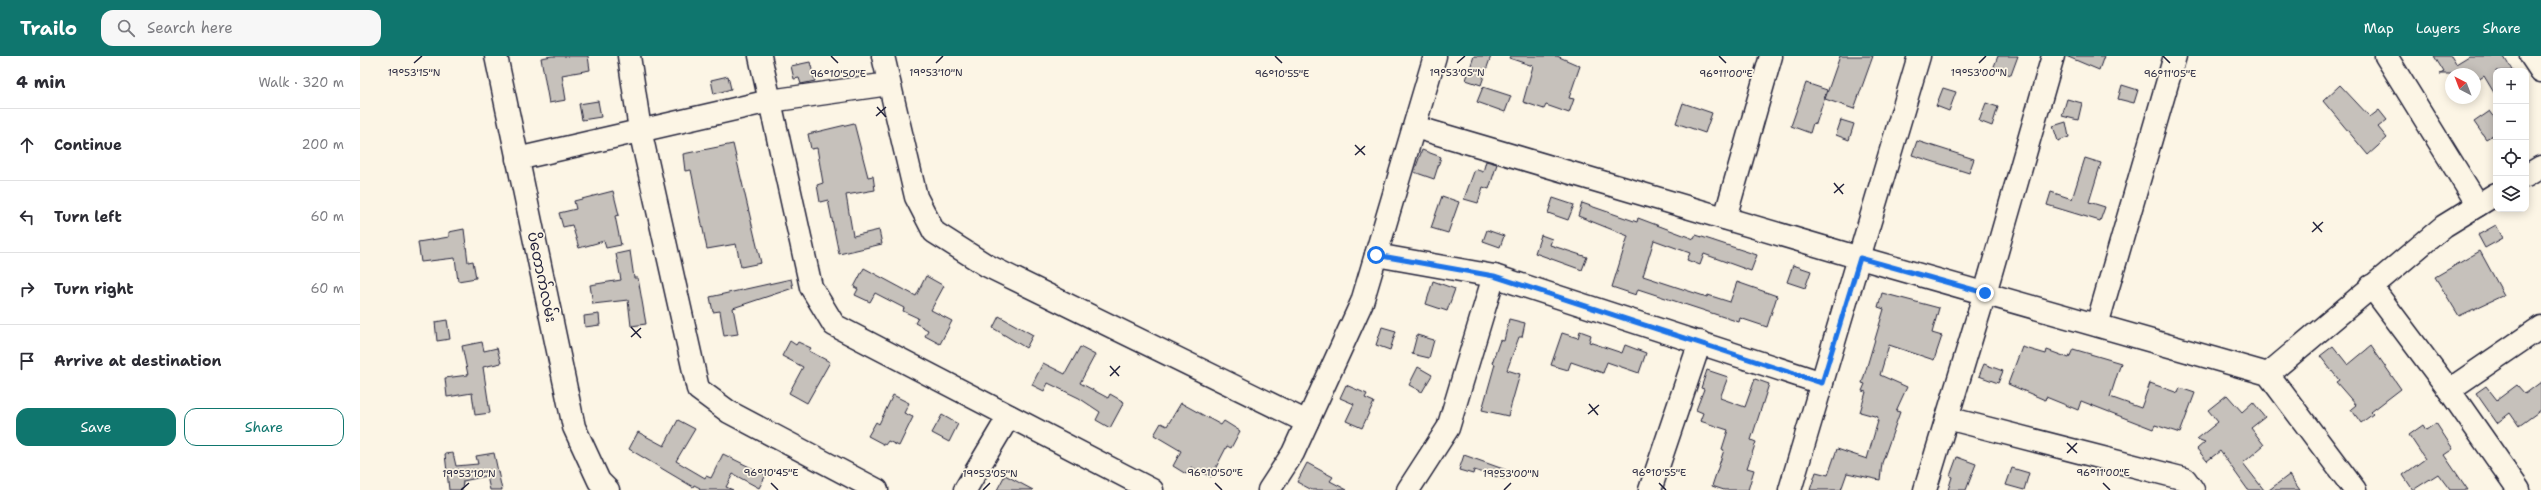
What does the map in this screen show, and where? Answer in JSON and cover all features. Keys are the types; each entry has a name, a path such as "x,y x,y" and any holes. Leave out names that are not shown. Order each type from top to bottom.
{"street":[{"name":"ပိတောက်လမ်း","path":"496,56 574,427 599,481 608,490"},
{"path":"629,56 640,130 698,389 729,412 877,490"},
{"path":"760,56 811,287 834,326 1152,490"},
{"path":"882,56 916,197 934,232 986,265 1307,422"},
{"path":"1268,490 1293,453 1362,302 1435,56"},
{"path":"1725,218 1771,56"},
{"path":"1790,490 1919,56"},
{"path":"1925,490 1985,293 2053,56"},
{"path":"2097,325 2175,56"},
{"path":"2386,56 2478,205"},
{"path":"2531,56 2541,71"},
{"path":"517,158 770,100 889,84"},
{"path":"1415,127 1860,258 2268,374 2354,490"},
{"path":"2529,174 2541,167"},
{"path":"2268,374 2444,226 2493,196"},
{"path":"1376,255 1494,276 1822,383"},
{"path":"1408,490 1448,428 1494,276"},
{"path":"2371,286 2449,390 2519,490"},
{"path":"2449,390 2541,328"},
{"path":"1650,490 1700,342"},
{"path":"965,490 1009,416"},
{"path":"1947,418 2185,479 2193,490"}],"building":[{"path":"552,56 588,56 590,70 562,75 566,100 549,103 541,58"},
{"path":"1474,56 1491,56 1481,85 1466,80"},
{"path":"1510,56 1557,56 1580,66 1569,98 1574,99 1569,113 1546,105 1544,109 1523,102 1533,66 1509,58"},
{"path":"1840,56 1873,56 1854,109 1825,99"},
{"path":"1998,56 2018,56 2011,75 1993,69"},
{"path":"2066,56 2104,56 2099,70"},
{"path":"2434,56 2451,56 2456,64 2469,56 2504,56 2511,68 2493,68 2493,91 2484,76 2481,78 2481,68 2445,68 2445,74 2440,74 2444,72"},
{"path":"810,62 815,81 801,84 799,78 794,79 791,66"},
{"path":"728,76 731,89 714,94 711,80"},
{"path":"1806,83 1827,90 1816,124 1813,123 1810,133 1791,126"},
{"path":"2122,85 2138,90 2134,103 2118,99"},
{"path":"2340,85 2370,117 2379,110 2387,120 2378,127 2387,138 2368,155 2323,101"},
{"path":"1483,87 1511,96 1505,112 1477,102"},
{"path":"1943,88 1956,92 1949,111 1936,106"},
{"path":"2067,99 2082,103 2078,120 2062,116"},
{"path":"598,101 601,117 582,120 579,104"},
{"path":"1683,103 1712,113 1705,133 1676,123"},
{"path":"1986,103 1998,107 1992,126 1979,121"},
{"path":"2490,111 2493,115 2493,135 2486,139 2474,122"},
{"path":"1841,120 1854,124 1849,140 1836,135"},
{"path":"2066,122 2069,137 2058,141 2053,126"},
{"path":"854,123 868,177 873,176 875,190 846,195 853,236 879,230 882,244 839,254 828,200 820,202 817,185 823,183 817,148 811,149 808,134"},
{"path":"1917,141 1974,159 1969,173 1912,155"},
{"path":"733,144 761,263 741,267 736,244 707,249 691,170 685,171 683,154"},
{"path":"1422,150 1441,157 1434,179 1414,172"},
{"path":"2085,158 2101,163 2089,202 2105,207 2100,221 2047,205 2051,192 2072,199"},
{"path":"1486,161 1497,164 1489,189 1483,187 1478,203 1464,199 1475,169 1483,172"},
{"path":"613,191 619,215 615,216 621,245 606,248 604,241 579,248 572,225 563,227 559,213 576,209 574,201"},
{"path":"1442,196 1459,202 1448,233 1431,228"},
{"path":"1553,198 1574,205 1568,220 1548,213"},
{"path":"1582,203 1637,222 1638,218 1694,239 1696,235 1757,255 1751,271 1704,254 1700,265 1687,260 1690,253 1654,240 1643,276 1707,297 1708,295 1730,302 1737,282 1777,296 1767,327 1740,318 1739,322 1638,289 1636,295 1612,287 1628,236 1578,216"},
{"path":"2496,225 2503,238 2485,248 2478,235"},
{"path":"464,229 468,262 473,261 476,278 458,281 455,258 421,262 418,242 449,237 449,232"},
{"path":"1487,230 1504,236 1500,247 1483,241"},
{"path":"1541,235 1552,239 1550,245 1587,257 1582,270 1535,253"},
{"path":"630,251 634,278 638,278 646,324 631,326 628,300 593,304 590,285 621,280 616,254"},
{"path":"2480,251 2504,295 2459,316 2435,277"},
{"path":"1793,265 1811,271 1805,288 1787,282"},
{"path":"864,268 916,296 926,276 944,286 931,310 952,321 940,344 925,336 928,330 915,323 918,318 903,311 904,308 875,293 870,302 855,295 858,289 854,287"},
{"path":"791,279 793,288 733,308 738,334 724,336 720,311 713,312 710,297"},
{"path":"1433,281 1455,289 1447,311 1426,304"},
{"path":"1882,293 1939,308 1932,333 1942,336 1934,360 1889,345 1880,375 1907,387 1896,411 1900,412 1882,463 1880,480 1847,473 1841,490 1810,490 1816,472 1828,475 1837,449 1867,459 1878,417 1860,412 1866,392 1862,391 1865,384 1862,383 1884,309 1878,307"},
{"path":"599,314 600,325 585,327 584,316"},
{"path":"999,316 1033,335 1026,348 993,328"},
{"path":"1509,319 1525,323 1522,337 1519,337 1507,370 1520,374 1508,416 1482,410 1495,364 1492,363 1500,340 1504,341"},
{"path":"447,320 450,339 437,341 435,322"},
{"path":"1382,327 1396,331 1390,350 1376,345"},
{"path":"1580,331 1591,335 1589,342 1622,353 1625,345 1646,353 1639,373 1607,362 1603,373 1571,362 1568,370 1551,365 1562,333 1578,338"},
{"path":"1417,335 1434,340 1429,358 1412,354"},
{"path":"790,341 796,345 798,342 811,348 809,351 830,362 807,403 789,393 803,367 782,356"},
{"path":"482,342 484,351 497,348 501,363 483,367 490,413 475,415 472,393 447,397 445,378 468,375 462,346"},
{"path":"2333,346 2348,365 2371,346 2401,389 2371,412 2373,414 2361,423 2351,409 2356,405 2336,382 2339,380 2320,356"},
{"path":"1080,347 1095,355 1080,383 1108,398 1110,394 1124,402 1110,428 1096,420 1100,412 1079,398 1048,383 1044,391 1032,385 1043,363 1065,374"},
{"path":"2022,347 2046,354 2047,350 2069,358 2073,349 2121,363 2110,397 2141,408 2150,383 2178,393 2180,388 2195,393 2180,433 2155,425 2153,429 2081,401 2078,410 2046,397 2045,400 2008,384"},
{"path":"1984,364 2003,371 1998,383 1979,376"},
{"path":"1418,367 1432,375 1422,392 1409,385"},
{"path":"1707,370 1728,377 1720,398 1745,407 1755,379 1769,384 1751,440 1756,442 1747,468 1754,470 1748,490 1724,490 1712,486 1724,450 1722,449 1728,430 1700,421 1703,413 1696,410 1704,389 1701,388"},
{"path":"2541,382 2541,410 2519,426 2510,413 2497,423 2476,393 2486,386 2497,400 2517,385 2525,394"},
{"path":"1346,385 1367,394 1365,398 1374,402 1362,428 1346,421 1354,404 1340,398"},
{"path":"893,395 909,403 904,413 913,417 899,446 888,441 885,445 868,436 876,422 879,424"},
{"path":"2227,395 2242,412 2253,402 2265,417 2251,428 2264,445 2243,463 2264,490 2248,490 2220,451 2207,461 2197,449 2205,442 2197,439 2218,422 2208,410"},
{"path":"1181,403 1221,425 1224,421 1240,431 1231,448 1227,446 1211,477 1191,467 1186,474 1173,466 1181,451 1154,435 1161,423 1167,426"},
{"path":"942,415 958,424 949,442 932,433"},
{"path":"678,420 695,429 676,461 705,478 706,476 711,478 723,454 766,475 759,488 733,474 726,487 733,490 699,490 700,488 694,485 693,487 629,449 638,432 664,446"},
{"path":"2436,423 2453,449 2444,455 2468,490 2450,490 2438,474 2413,490 2403,475 2425,459 2409,435 2423,425 2426,430"},
{"path":"453,453 456,466 478,464 476,456 494,453 502,490 490,490 487,476 463,481 462,490 449,490 445,454"},
{"path":"1464,455 1506,470 1504,479 1474,470 1473,474 1459,470"},
{"path":"1957,457 1976,464 1966,490 1948,490 1952,477 1950,476"},
{"path":"1307,463 1333,477 1330,481 1347,490 1312,490 1297,482"},
{"path":"2012,468 2029,473 2024,490 2006,485"},
{"path":"1005,475 1033,490 997,490"},
{"path":"2289,475 2300,490 2269,490"}],"route":[{"path":"1376,255 1494,276 1822,383 1860,258 1985,293"}]}
